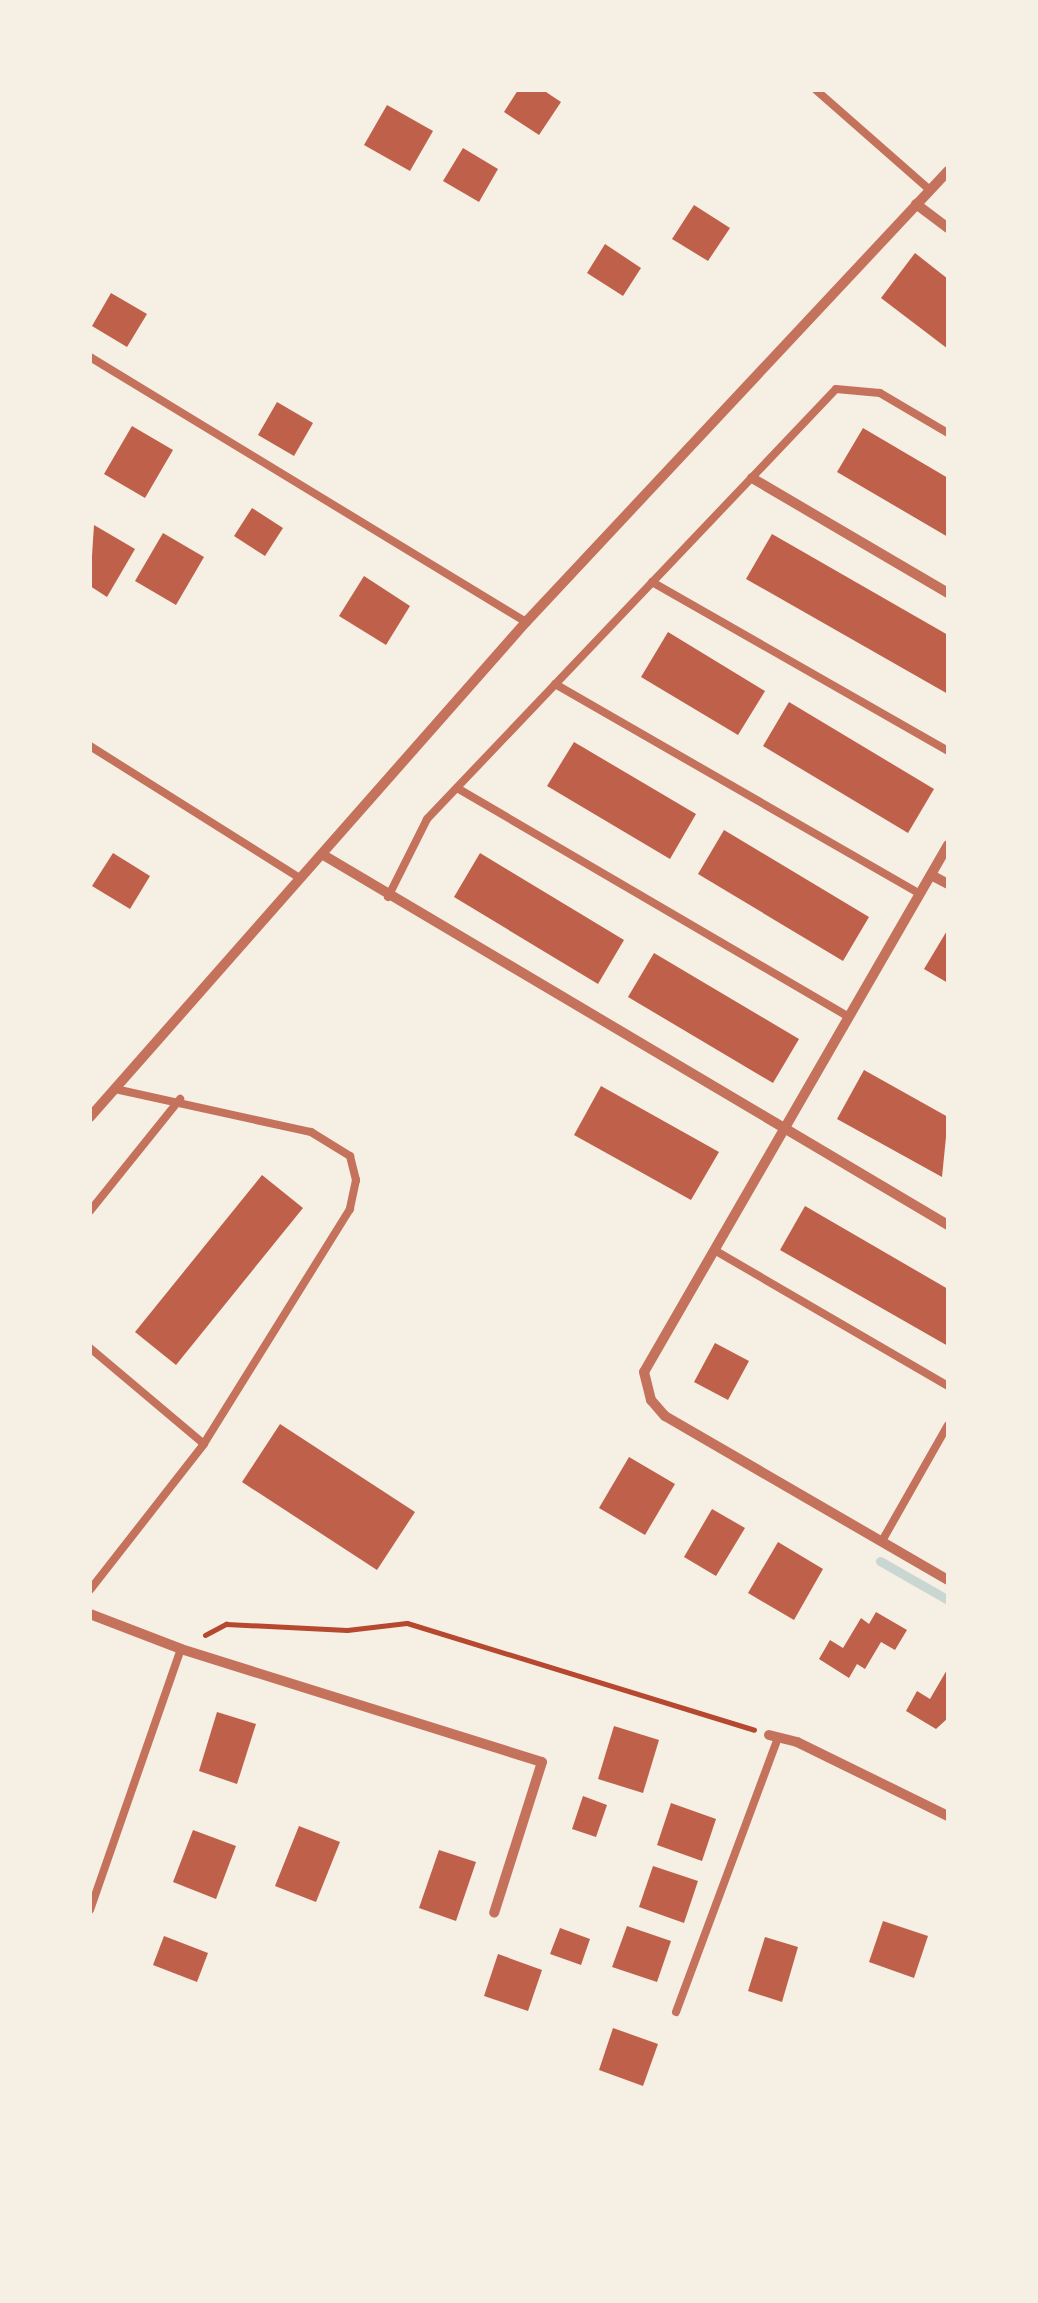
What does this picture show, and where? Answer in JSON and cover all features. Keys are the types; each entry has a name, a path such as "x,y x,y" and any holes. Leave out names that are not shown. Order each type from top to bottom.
{"street":[{"path":"90,1117 300,878 325,856 526,622 948,171"},
{"path":"916,204 948,228"},
{"path":"752,478 948,593"},
{"path":"948,845 644,1372 652,1400 665,1416 948,1580"},
{"path":"325,856 388,897 944,1223"},
{"path":"931,874 948,884"},
{"path":"90,1614 181,1649 542,1762 494,1913"},
{"path":"774,1736 948,1816"}],"lane":[{"path":"816,90 930,190"},
{"path":"90,357 526,622"},
{"path":"388,897 428,819 836,389 880,393 948,432"},
{"path":"652,582 948,751"},
{"path":"555,684 920,894"},
{"path":"90,746 300,878"},
{"path":"457,788 848,1016"},
{"path":"90,1590 204,1444 350,1210 356,1180 350,1156 311,1132 180,1099 116,1089"},
{"path":"90,1211 180,1099"},
{"path":"944,1223 948,1209"},
{"path":"716,1251 948,1386"},
{"path":"90,1348 204,1444"},
{"path":"882,1542 948,1425"},
{"path":"90,1910 181,1649"},
{"path":"676,2012 774,1736"}],"path":[{"path":"181,1649 226,1624 347,1630 407,1622 774,1736"}],"building":[{"path":"518,90 543,90 561,102 539,135 504,112"},
{"path":"387,105 433,131 410,171 364,145"},
{"path":"463,148 498,169 479,202 443,181"},
{"path":"694,205 730,228 708,261 672,239"},
{"path":"605,244 641,268 623,296 587,273"},
{"path":"915,253 948,279 948,349 881,298"},
{"path":"111,293 147,314 127,347 92,326"},
{"path":"277,402 313,423 294,456 258,435"},
{"path":"132,426 173,450 145,498 104,474"},
{"path":"863,428 948,478 948,537 837,472"},
{"path":"252,508 283,528 265,556 234,536"},
{"path":"94,525 135,549 107,597 90,586"},
{"path":"163,533 204,557 176,605 135,581"},
{"path":"772,534 948,635 948,694 746,579"},
{"path":"364,576 410,606 386,645 339,616"},
{"path":"668,632 765,691 738,735 641,677"},
{"path":"789,702 934,789 908,833 763,746"},
{"path":"574,742 696,814 670,859 547,786"},
{"path":"724,830 869,917 843,961 698,874"},
{"path":"113,853 150,876 130,909 92,886"},
{"path":"480,853 624,940 598,984 454,897"},
{"path":"948,929 948,983 924,969"},
{"path":"654,953 799,1039 773,1083 628,997"},
{"path":"864,1070 948,1117 942,1177 837,1119"},
{"path":"601,1086 719,1152 691,1200 574,1135"},
{"path":"262,1175 303,1208 176,1365 135,1332"},
{"path":"805,1206 948,1289 948,1346 780,1250"},
{"path":"715,1343 749,1361 728,1400 694,1382"},
{"path":"280,1424 415,1512 377,1570 242,1482"},
{"path":"629,1457 675,1484 645,1535 599,1508"},
{"path":"712,1509 745,1528 716,1576 684,1557"},
{"path":"778,1542 823,1569 794,1620 748,1593"},
{"path":"876,1612 907,1630 895,1650 881,1642 865,1669 857,1664 849,1678 819,1659 830,1640 843,1648 861,1618 869,1624"},
{"path":"948,1668 948,1718 936,1729 906,1711 917,1691 930,1699"},
{"path":"217,1712 256,1724 237,1784 199,1771"},
{"path":"614,1726 659,1740 643,1793 598,1779"},
{"path":"583,1796 607,1805 596,1837 572,1829"},
{"path":"671,1803 716,1819 702,1861 657,1845"},
{"path":"299,1826 340,1842 316,1902 275,1886"},
{"path":"193,1830 236,1846 216,1899 173,1882"},
{"path":"439,1850 476,1862 456,1921 419,1908"},
{"path":"653,1866 698,1881 684,1923 639,1907"},
{"path":"883,1921 928,1936 914,1978 869,1962"},
{"path":"627,1926 671,1941 657,1982 612,1967"},
{"path":"560,1928 590,1939 581,1965 550,1954"},
{"path":"164,1936 208,1953 197,1982 153,1965"},
{"path":"765,1937 798,1947 782,2002 748,1991"},
{"path":"498,1954 542,1970 528,2011 484,1996"},
{"path":"613,2028 658,2044 643,2086 599,2070"}],"waterway":[{"path":"880,1561 948,1600"}]}
